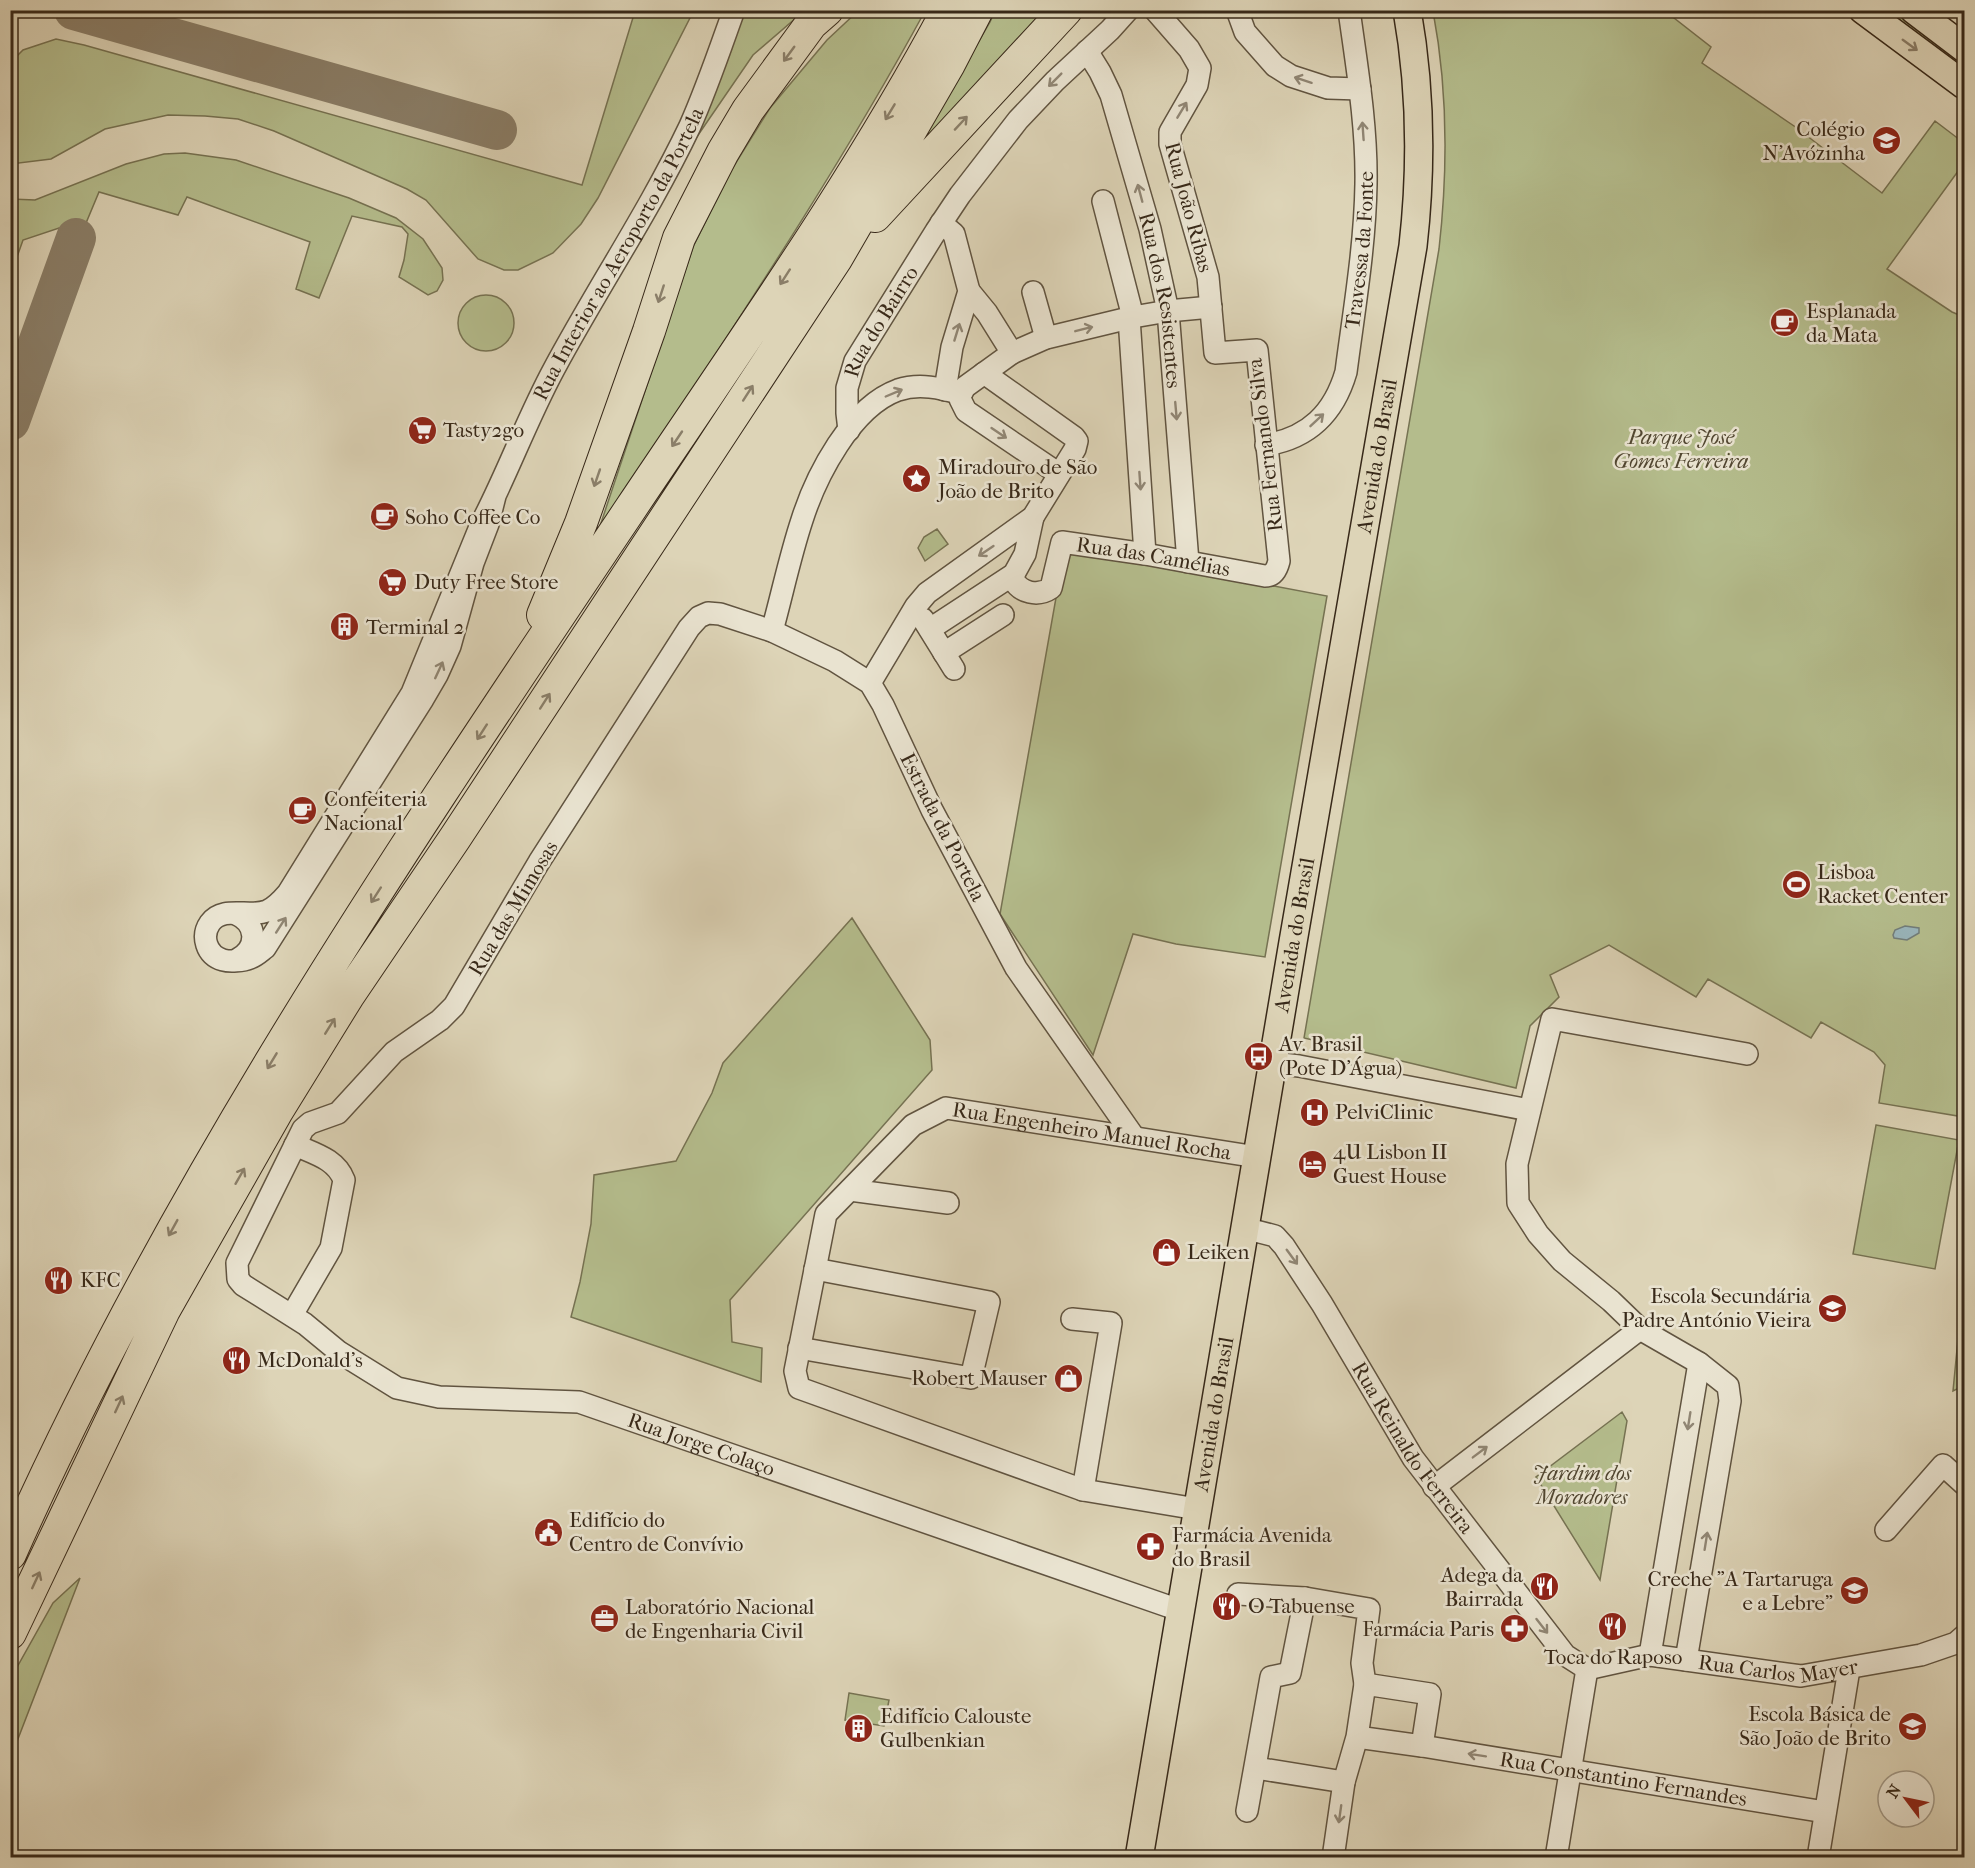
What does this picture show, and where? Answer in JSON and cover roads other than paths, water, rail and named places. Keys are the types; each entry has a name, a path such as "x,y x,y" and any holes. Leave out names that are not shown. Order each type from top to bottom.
{"highway":[{"path":"514,683 581,523 649,332 679,238 747,110 811,24 827,10"},
{"path":"10,1554 55,1457 131,1305 192,1193 329,967 514,683 756,322 855,169 920,62 948,10"},
{"path":"10,1633 164,1310 277,1111 348,996 462,828 836,259 949,64 977,10"},
{"path":"836,259 1066,10"}],"main road":[{"name":"Avenida do Brasil","path":"1138,1857 1413,246 1419,177 1419,108 1407,10"},
{"path":"1863,10 1965,85"},
{"path":"1914,10 1965,48"}],"street":[{"name":"Rua Interior ao Aeroporto da Portela","path":"495,496 542,392 666,173 686,133 701,100 734,10"},
{"name":"Rua do Bairro","path":"849,430 847,388 855,361 940,223 1018,120 1128,10"},
{"name":"Rua João Ribas","path":"1155,10 1189,49 1200,68 1197,85 1173,126 1169,138 1182,192 1208,277 1215,353"},
{"path":"1238,10 1245,32 1275,66 1291,76 1328,88 1360,89"},
{"name":"Travessa da Fonte","path":"1266,446 1293,439 1312,425 1332,405 1341,390 1346,372 1365,212 1366,181 1360,89 1349,10"},
{"name":"Rua dos Resistentes","path":"1087,51 1112,95 1150,229 1168,311 1188,562"},
{"path":"1103,201 1131,318 1145,554"},
{"path":"940,223 954,234 969,291 987,313 1012,352"},
{"path":"969,291 952,347 953,392 960,399 966,411 1059,474"},
{"path":"1033,292 1046,338"},
{"path":"953,392 965,387 1012,352 1046,338 1168,311 1211,307"},
{"name":"Rua Fernando Silva","path":"1215,353 1257,350 1279,561 1274,572 1269,576"},
{"path":"930,629 1014,573 1025,554 1033,518 1075,449 1077,441 984,373"},
{"name":"Rua do Bairro","path":"772,631 802,520 815,487 849,430 867,409 898,390 928,387 953,392"},
{"path":"495,496 488,524 473,563 450,646 437,675 273,938 265,948 250,958 232,961 220,959 208,948 205,941 205,933 213,919 220,915 254,914 267,911 288,893 412,693 477,533 495,496"},
{"path":"870,683 916,606 927,593 1033,518"},
{"name":"Rua das Camélias","path":"1014,573 1013,579 1020,589 1044,593 1051,588 1062,542 1269,576"},
{"path":"916,606 949,661 1003,615"},
{"name":"Estrada da Portela","path":"689,628 699,617 708,613 720,614 772,631 835,661 870,683 883,705 932,810 1016,968 1134,1137"},
{"name":"Rua das Mimosas","path":"238,1279 237,1263 303,1129 310,1123 338,1113 394,1052 440,1020 454,1006 533,872 689,628"},
{"path":"236,914 248,922 253,936 249,950 238,959"},
{"path":"1686,1660 1730,1401 1728,1386 1699,1363 1640,1329 1611,1301 1562,1261 1538,1234 1518,1203 1517,1164 1552,1019 1747,1054"},
{"path":"1273,1063 1529,1110"},
{"name":"Rua Engenheiro Manuel Rocha","path":"1197,1509 1083,1490 799,1388 795,1371 826,1214 913,1125 946,1108 1257,1157"},
{"path":"292,1315 331,1248 344,1180 335,1164 295,1145"},
{"path":"850,1190 948,1203"},
{"name":"Rua Reinaldo Ferreira","path":"1244,1228 1275,1236 1290,1254 1413,1458 1565,1654 1587,1669"},
{"path":"799,1348 971,1378 989,1302 815,1269"},
{"name":"Rua Jorge Colaço","path":"238,1279 249,1290 292,1315 339,1352 397,1388 439,1397 579,1402 1179,1610"},
{"path":"1072,1319 1111,1323 1083,1490"},
{"path":"1434,1487 1640,1329"},
{"path":"1650,1655 1699,1363"},
{"path":"1886,1530 1943,1465 1965,1484"},
{"path":"1238,1594 1305,1598 1369,1608 1362,1663 1365,1684 1357,1737 1344,1782 1333,1857"},
{"path":"1247,1811 1271,1677 1290,1673 1305,1598"},
{"name":"Rua Carlos Mayer","path":"1587,1669 1650,1655 1801,1676 1920,1655 1956,1643 1965,1636"},
{"path":"1818,1857 1849,1668"},
{"path":"1557,1857 1587,1669"},
{"path":"1365,1684 1430,1694 1422,1746"},
{"name":"Rua Constantino Fernandes","path":"1357,1737 1825,1812"},
{"path":"1256,1768 1344,1782"}],"water":[{"path":"1905,926 1919,928 1919,933 1907,940 1894,938 1895,930"}],"place":[{"name":"Colégio N'Avózinha","path":"1886,141"},
{"name":"Esplanada da Mata","path":"1785,323"},
{"name":"Tasty2go","path":"422,430"},
{"name":"Miradouro de São João de Brito","path":"917,479"},
{"name":"Soho Coffee Co","path":"384,517"},
{"name":"Duty Free Store","path":"393,582"},
{"name":"Terminal 2","path":"345,627"},
{"name":"Confeiteria Nacional","path":"303,811"},
{"name":"Lisboa Racket Center","path":"1796,884"},
{"name":"Av. Brasil (Pote D'Água)","path":"1258,1056"},
{"name":"PelviClinic","path":"1314,1112"},
{"name":"4U Lisbon II Guest House","path":"1312,1164"},
{"name":"Leiken","path":"1166,1252"},
{"name":"KFC","path":"59,1280"},
{"name":"Escola Secundária Padre António Vieira","path":"1832,1308"},
{"name":"McDonald's","path":"236,1360"},
{"name":"Robert Mauser","path":"1068,1378"},
{"name":"Edifício do Centro de Convívio","path":"548,1532"},
{"name":"Farmácia Avenida do Brasil","path":"1151,1547"},
{"name":"Adega da Bairrada","path":"1544,1587"},
{"name":"Creche \"A Tartaruga e a Lebre\"","path":"1854,1591"},
{"name":"O Tabuense","path":"1227,1606"},
{"name":"Laboratório Nacional de Engenharia Civil","path":"604,1619"},
{"name":"Toca do Raposo","path":"1613,1626"},
{"name":"Farmácia Paris","path":"1515,1629"},
{"name":"Escola Básica de São João de Brito","path":"1912,1726"},
{"name":"Edifício Calouste Gulbenkian","path":"859,1728"}],"park label":[{"name":"Parque José Gomes Ferreira","path":"1681,449"},
{"name":"Jardim dos Moradores","path":"1582,1485"}]}
